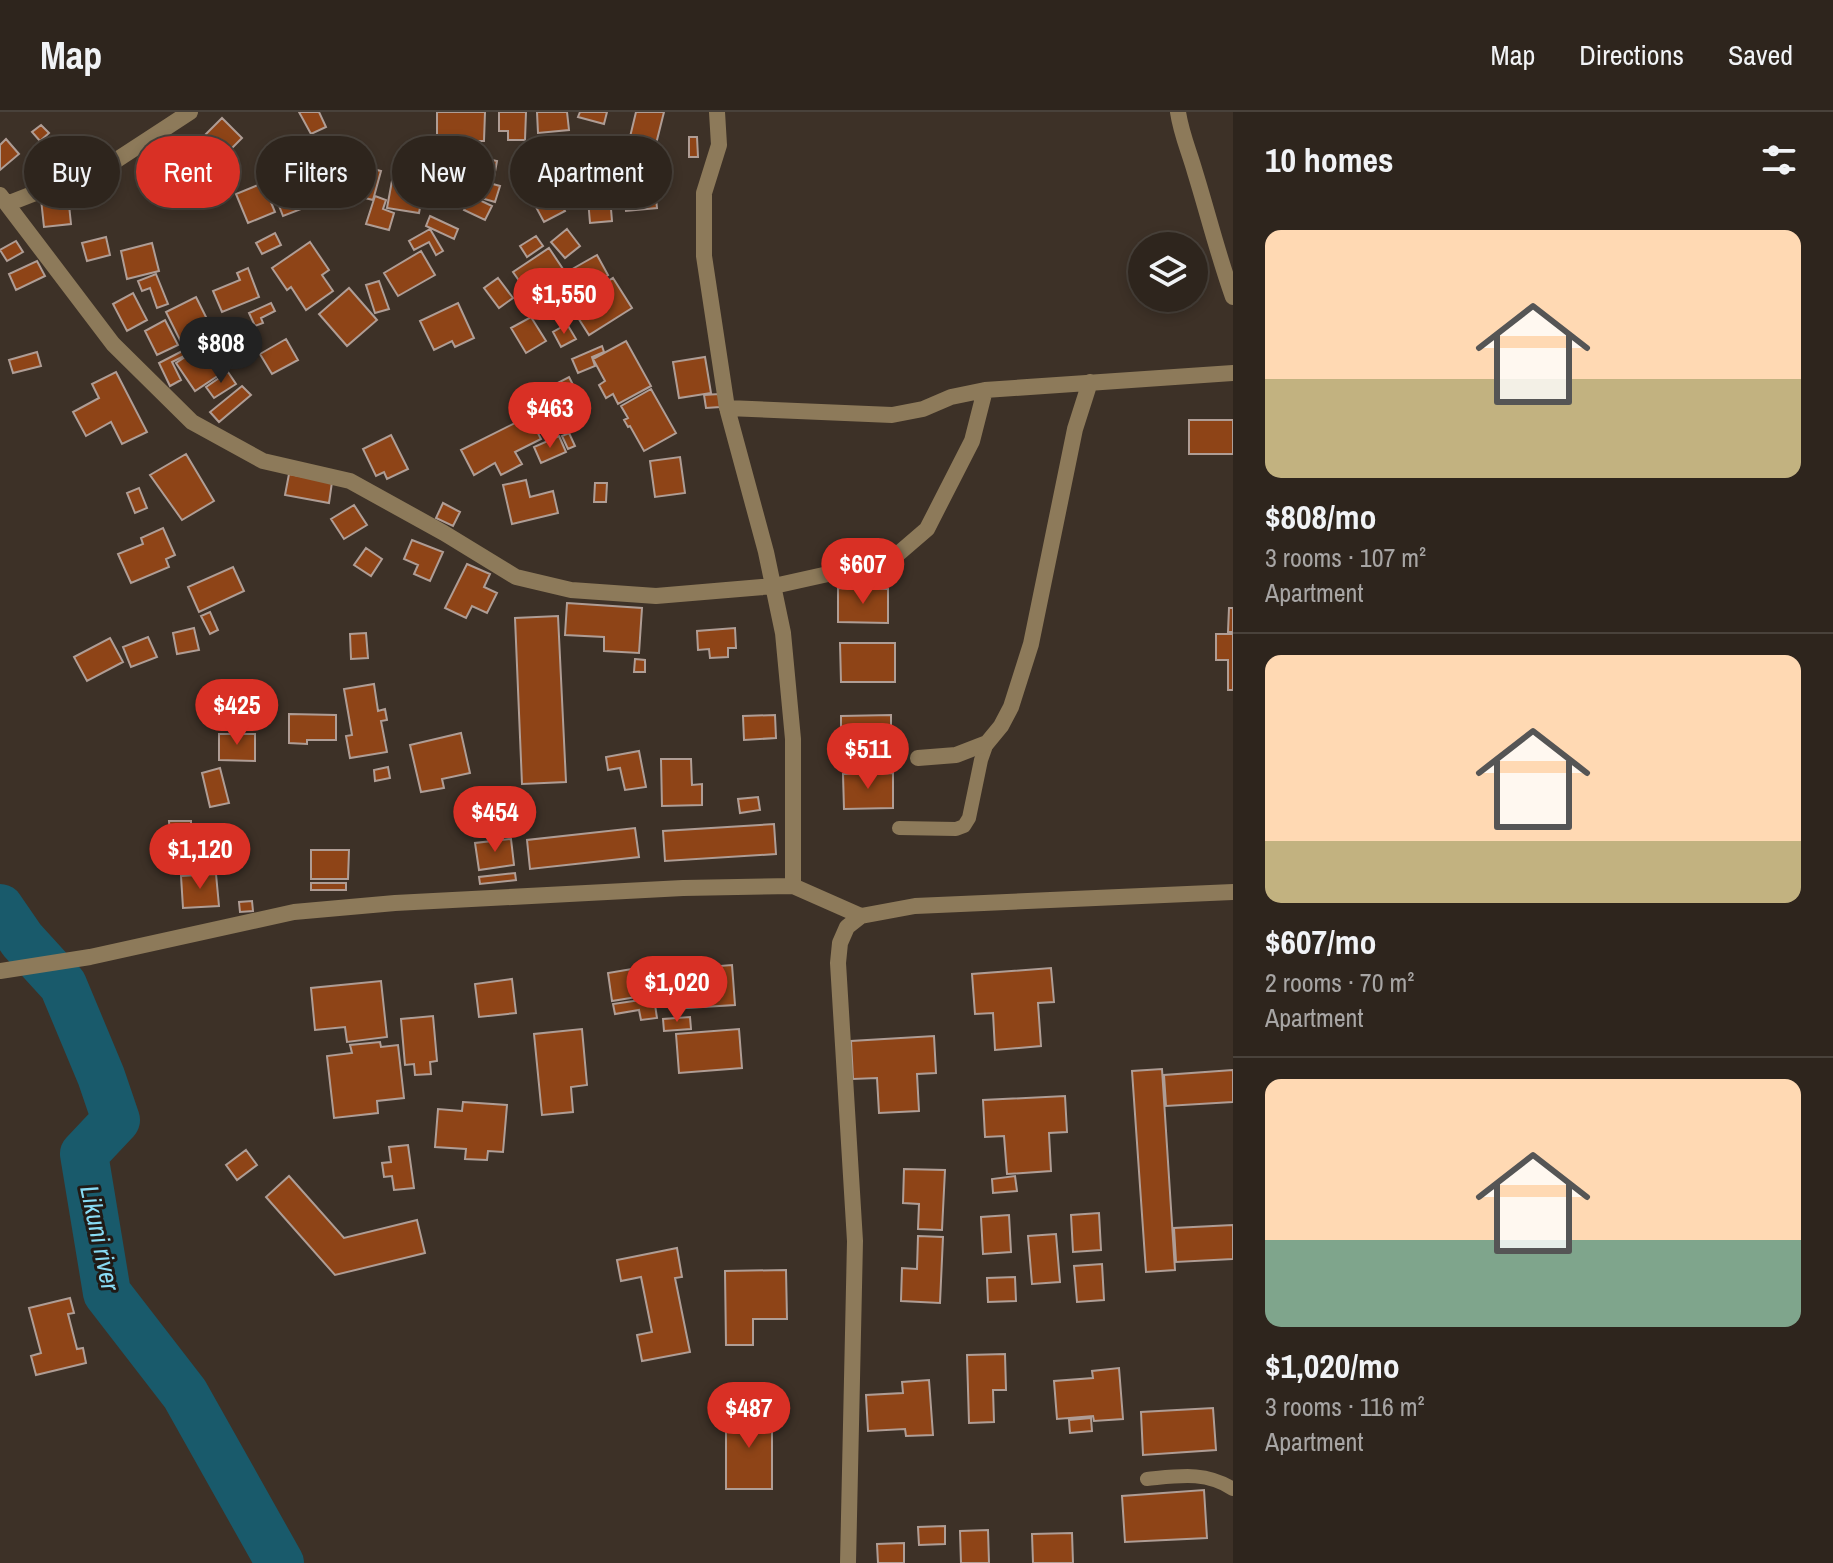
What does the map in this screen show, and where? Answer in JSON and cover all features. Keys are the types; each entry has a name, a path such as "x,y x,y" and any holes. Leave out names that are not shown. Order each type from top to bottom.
{"street":[{"path":"190,112 112,163 4,200 113,344 192,422 263,461 350,481 516,577 571,590 656,596 774,586 891,560 927,529 972,441 985,390"},
{"path":"717,112 719,145 704,193 704,256 727,408 774,586 783,633 793,739 793,886"},
{"path":"1178,112 1181,133 1195,170 1217,255 1233,297"},
{"path":"727,408 892,415 985,390 1233,373"},
{"path":"918,758 956,755 987,743 1011,707 1031,644 1075,429 1090,382"},
{"path":"0,971 64,961 294,912 395,903 683,888 793,886 861,916"},
{"path":"848,1563 855,1241 838,963 840,943 847,927 861,916 915,906 1233,892"}],"lane":[{"path":"899,828 956,829 964,826 969,818 987,743"},
{"path":"1147,1479 1198,1474 1219,1480 1233,1489"}],"building":[{"path":"299,112 319,112 326,127 311,134"},
{"path":"437,112 485,112 484,136 437,136"},
{"path":"499,112 526,112 525,136 510,136 508,140 508,131 499,131"},
{"path":"537,112 567,112 569,130 538,133"},
{"path":"580,112 607,112 604,124 578,117"},
{"path":"636,112 664,112 658,136 630,136"},
{"path":"222,118 240,136 204,136"},
{"path":"41,125 49,133 36,136 32,132"},
{"path":"689,137 697,137 698,157 689,157"},
{"path":"6,139 19,154 0,170 0,145"},
{"path":"376,170 381,171 376,189"},
{"path":"392,181 392,208 420,208 419,213 387,208"},
{"path":"494,184 500,186 494,202"},
{"path":"256,186 256,208 273,208 275,212 248,223 240,204 240,192"},
{"path":"376,196 386,200 383,209 394,213 389,230 366,224 371,208 376,208"},
{"path":"42,208 69,208 71,224 44,227"},
{"path":"280,208 304,208 283,216"},
{"path":"465,208 491,208 485,220"},
{"path":"536,208 563,208 565,211 544,222"},
{"path":"589,208 611,208 612,221 590,223"},
{"path":"626,208 657,208 626,211"},
{"path":"430,216 458,229 454,239 426,226"},
{"path":"430,229 443,251 436,255 429,242 414,250 409,241"},
{"path":"567,229 580,246 565,258 551,242"},
{"path":"275,233 281,245 262,254 256,243"},
{"path":"536,236 543,246 527,257 520,246"},
{"path":"106,237 110,255 87,261 82,243"},
{"path":"16,241 23,252 7,261 0,250"},
{"path":"310,242 329,270 322,275 333,291 306,310 291,287 287,290 272,268"},
{"path":"152,243 159,271 127,279 121,251"},
{"path":"549,248 563,269 527,292 513,272"},
{"path":"421,251 435,275 398,296 384,273"},
{"path":"597,255 608,275 578,291 567,272"},
{"path":"37,261 45,276 16,290 9,274"},
{"path":"248,268 259,297 222,312 213,291 240,280 237,273"},
{"path":"156,274 168,304 157,308 150,288 142,291 138,281"},
{"path":"498,278 513,298 499,308 484,288"},
{"path":"613,278 632,308 589,335 570,305"},
{"path":"379,281 389,309 375,313 366,285"},
{"path":"349,288 377,320 347,346 319,314"},
{"path":"133,293 147,320 127,331 113,304"},
{"path":"196,297 213,331 183,346 166,312"},
{"path":"271,303 275,311 261,318 263,323 255,326 249,313"},
{"path":"458,303 474,338 455,347 452,341 434,350 420,321"},
{"path":"531,317 546,341 526,353 511,328"},
{"path":"165,320 178,345 157,355 145,331"},
{"path":"567,324 576,339 561,347 553,332"},
{"path":"216,337 234,365 195,391 176,363"},
{"path":"286,339 298,360 272,374 260,354"},
{"path":"626,341 651,386 618,404 613,394 606,398 599,385 605,381 593,359"},
{"path":"194,345 196,350 172,362 181,380 170,386 159,363"},
{"path":"602,346 604,352 592,357 595,366 578,373 572,359"},
{"path":"37,352 41,366 13,373 9,360"},
{"path":"705,357 711,393 679,398 673,362"},
{"path":"116,372 147,432 122,444 111,422 86,436 73,412 99,398 92,384"},
{"path":"228,372 236,384 214,398 206,387"},
{"path":"569,377 587,412 571,420 552,386"},
{"path":"242,386 251,395 219,422 210,412"},
{"path":"651,389 676,433 644,451 624,420 628,418 621,406"},
{"path":"719,394 720,407 706,408 704,395"},
{"path":"529,416 541,439 515,452 522,464 501,475 495,463 474,475 461,450"},
{"path":"1189,420 1233,420 1233,454 1189,454"},
{"path":"569,433 575,446 568,449 562,436"},
{"path":"391,435 408,469 387,479 384,472 376,476 363,449"},
{"path":"559,436 566,452 541,463 534,447"},
{"path":"186,454 214,501 182,520 150,475"},
{"path":"680,457 685,493 655,497 650,461"},
{"path":"289,474 332,482 329,503 285,495"},
{"path":"526,480 530,497 553,491 558,513 512,524 503,485"},
{"path":"595,483 607,483 606,502 594,502"},
{"path":"139,488 147,508 135,513 127,493"},
{"path":"443,503 460,512 453,526 436,518"},
{"path":"354,505 367,525 344,539 331,519"},
{"path":"163,528 175,555 166,559 169,567 131,583 118,554 143,544 141,538"},
{"path":"412,540 443,552 430,581 414,574 418,565 404,559"},
{"path":"366,548 382,559 371,576 354,565"},
{"path":"467,564 490,574 484,587 497,593 487,613 472,606 466,618 445,608"},
{"path":"233,567 244,591 199,612 188,587"},
{"path":"838,588 888,589 888,623 838,622"},
{"path":"567,603 642,608 639,653 604,651 604,637 565,635"},
{"path":"1229,608 1233,608 1233,632 1228,632"},
{"path":"210,612 218,630 210,634 201,616"},
{"path":"558,616 566,782 522,784 515,618"},
{"path":"194,628 199,650 177,654 173,633"},
{"path":"735,628 736,648 728,648 728,657 710,658 709,649 698,650 697,631"},
{"path":"366,633 368,658 351,659 350,634"},
{"path":"1216,634 1233,634 1233,690 1228,690 1228,660 1216,660"},
{"path":"148,637 157,657 131,667 123,647"},
{"path":"110,638 123,662 87,681 74,657"},
{"path":"840,643 895,643 895,682 841,682"},
{"path":"635,659 645,660 645,672 634,672"},
{"path":"374,684 378,711 385,709 387,720 381,721 387,752 350,758 346,736 352,735 344,689"},
{"path":"239,688 253,688 252,718 238,717"},
{"path":"289,714 336,715 336,740 289,743"},
{"path":"775,715 776,738 744,740 743,716"},
{"path":"891,715 891,753 841,753 841,716"},
{"path":"461,733 470,773 442,779 444,788 421,792 410,745"},
{"path":"219,734 255,734 255,761 219,760"},
{"path":"639,751 646,787 625,790 620,768 608,770 606,757"},
{"path":"661,759 691,759 692,785 702,784 702,805 662,806"},
{"path":"388,767 390,778 375,781 374,770"},
{"path":"220,768 229,803 210,807 202,773"},
{"path":"893,773 893,808 844,809 843,774"},
{"path":"758,797 760,810 740,813 738,799"},
{"path":"169,821 191,821 189,868 170,869 166,835 170,835"},
{"path":"774,824 776,854 665,861 663,831"},
{"path":"635,828 639,857 530,869 527,840"},
{"path":"511,839 514,865 479,870 475,843"},
{"path":"311,850 349,850 348,879 311,879"},
{"path":"515,873 516,880 480,884 479,877"},
{"path":"216,874 219,906 183,908 181,876"},
{"path":"311,883 346,883 346,890 311,890"},
{"path":"252,901 253,911 240,912 239,902"},
{"path":"732,965 735,1005 671,1009 668,970"},
{"path":"650,966 655,994 612,1001 608,973"},
{"path":"1051,968 1054,1002 1038,1003 1041,1046 995,1050 993,1013 975,1014 972,974"},
{"path":"512,979 516,1013 479,1017 475,984"},
{"path":"381,981 387,1037 347,1042 345,1027 315,1030 311,988"},
{"path":"654,998 657,1018 641,1020 639,1010 615,1014 613,1004"},
{"path":"433,1016 437,1061 430,1062 431,1074 415,1075 414,1064 405,1065 401,1019"},
{"path":"690,1017 691,1029 664,1031 663,1019"},
{"path":"582,1029 587,1085 571,1087 573,1112 542,1115 534,1034"},
{"path":"739,1029 742,1068 679,1073 676,1034"},
{"path":"934,1036 936,1073 917,1074 919,1111 879,1113 877,1078 853,1079 851,1041"},
{"path":"380,1042 381,1047 398,1045 404,1098 377,1101 378,1113 334,1118 327,1056 352,1053 350,1045"},
{"path":"1162,1069 1175,1270 1146,1272 1132,1071"},
{"path":"1233,1070 1233,1102 1166,1106 1164,1075"},
{"path":"1065,1096 1067,1132 1049,1133 1051,1171 1007,1174 1004,1136 985,1137 983,1100"},
{"path":"463,1102 507,1105 503,1152 488,1151 487,1160 465,1159 466,1149 435,1147 438,1109 462,1111"},
{"path":"408,1145 414,1188 394,1190 392,1176 384,1177 382,1163 391,1162 389,1147"},
{"path":"246,1150 257,1165 237,1180 226,1165"},
{"path":"904,1169 945,1170 942,1230 918,1229 919,1204 903,1203"},
{"path":"289,1176 344,1238 417,1220 425,1253 335,1275 266,1197"},
{"path":"1015,1176 1017,1191 993,1193 992,1179"},
{"path":"1099,1213 1101,1250 1073,1252 1071,1215"},
{"path":"1009,1215 1011,1252 983,1254 981,1217"},
{"path":"1233,1225 1233,1259 1176,1262 1174,1228"},
{"path":"1056,1234 1060,1282 1032,1284 1028,1236"},
{"path":"918,1236 943,1237 940,1303 901,1301 902,1268 917,1269"},
{"path":"677,1248 682,1277 675,1278 690,1352 642,1361 637,1335 652,1332 641,1277 621,1281 617,1260"},
{"path":"1102,1264 1104,1300 1077,1302 1074,1266"},
{"path":"786,1270 787,1319 753,1319 753,1345 726,1345 725,1271"},
{"path":"1015,1277 1016,1301 988,1302 987,1278"},
{"path":"70,1298 74,1313 68,1314 77,1349 83,1348 86,1363 36,1375 31,1356 41,1353 29,1308"},
{"path":"1005,1354 1006,1390 993,1390 994,1422 969,1423 967,1355"},
{"path":"1119,1368 1123,1419 1094,1421 1093,1416 1057,1419 1054,1381 1093,1378 1092,1371"},
{"path":"929,1380 933,1435 906,1436 905,1429 868,1431 866,1395 903,1393 902,1382"},
{"path":"1213,1408 1216,1450 1143,1455 1141,1412"},
{"path":"726,1410 772,1410 772,1489 726,1489"},
{"path":"1091,1418 1092,1431 1070,1433 1069,1420"},
{"path":"1204,1490 1207,1538 1125,1542 1122,1496"},
{"path":"945,1526 945,1544 919,1545 918,1527"},
{"path":"988,1530 989,1563 961,1563 960,1531"},
{"path":"1072,1533 1073,1563 1033,1563 1032,1534"},
{"path":"904,1543 904,1563 878,1563 877,1544"}],"waterway":[{"name":"Likuni river","path":"0,908 22,940 63,985 116,1120 84,1154 107,1293 185,1394 280,1563"}]}
